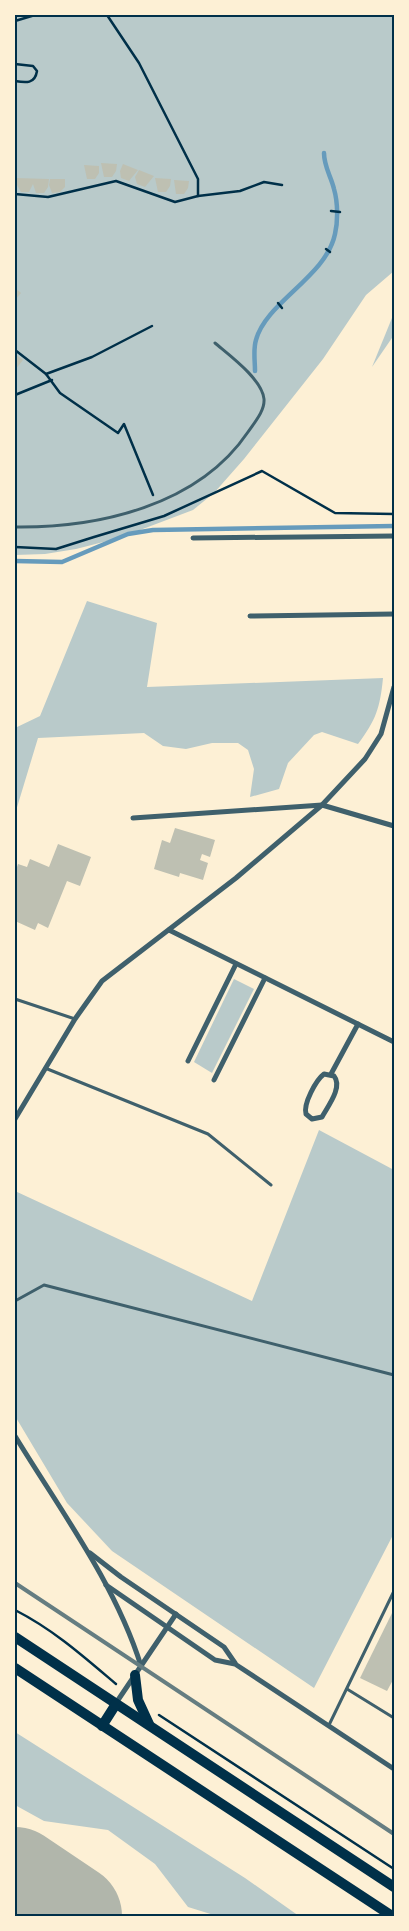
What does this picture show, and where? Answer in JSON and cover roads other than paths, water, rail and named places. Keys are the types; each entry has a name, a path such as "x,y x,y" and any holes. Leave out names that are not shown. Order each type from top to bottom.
{"main road":[{"path":"15,1637 394,1887"},
{"path":"15,1668 392,1916"},
{"path":"135,1675 138,1700 151,1727"},
{"path":"102,1726 116,1704"}],"street":[{"path":"193,538 394,536"},
{"path":"250,616 394,614"},
{"path":"15,1119 44,1068 102,980 169,930 322,805 366,759 377,744 385,725 394,687"},
{"path":"133,818 322,805 394,826"},
{"path":"169,930 394,1042"},
{"path":"188,1061 236,964"},
{"path":"214,1080 265,978"},
{"path":"332,1074 358,1024"},
{"path":"324,1074 332,1074 337,1079 337,1088 322,1117 312,1119 306,1114 305,1106 319,1078 324,1074"},
{"path":"15,1436 106,1585 127,1624 141,1666"},
{"path":"84,1548 101,1563 224,1646 235,1664"},
{"path":"106,1585 215,1660 235,1664 394,1769"},
{"path":"116,1704 176,1614"}],"lane":[{"path":"15,527 47,527 135,511 158,503 214,471 244,438 261,413 264,400 260,388 243,366 215,343"},
{"path":"15,999 75,1019"},
{"path":"44,1068 208,1134 271,1185"},
{"path":"15,1301 44,1286 394,1375"},
{"path":"329,1725 394,1591"},
{"path":"347,1689 394,1718"}],"waterway":[{"path":"255,371 255,344 262,326 271,313 320,263 329,249 335,234 337,218 336,200 333,184 325,163 324,153"},
{"path":"15,561 62,562 128,534 153,530 394,526"}],"railway":[{"path":"15,1583 394,1834"}]}
